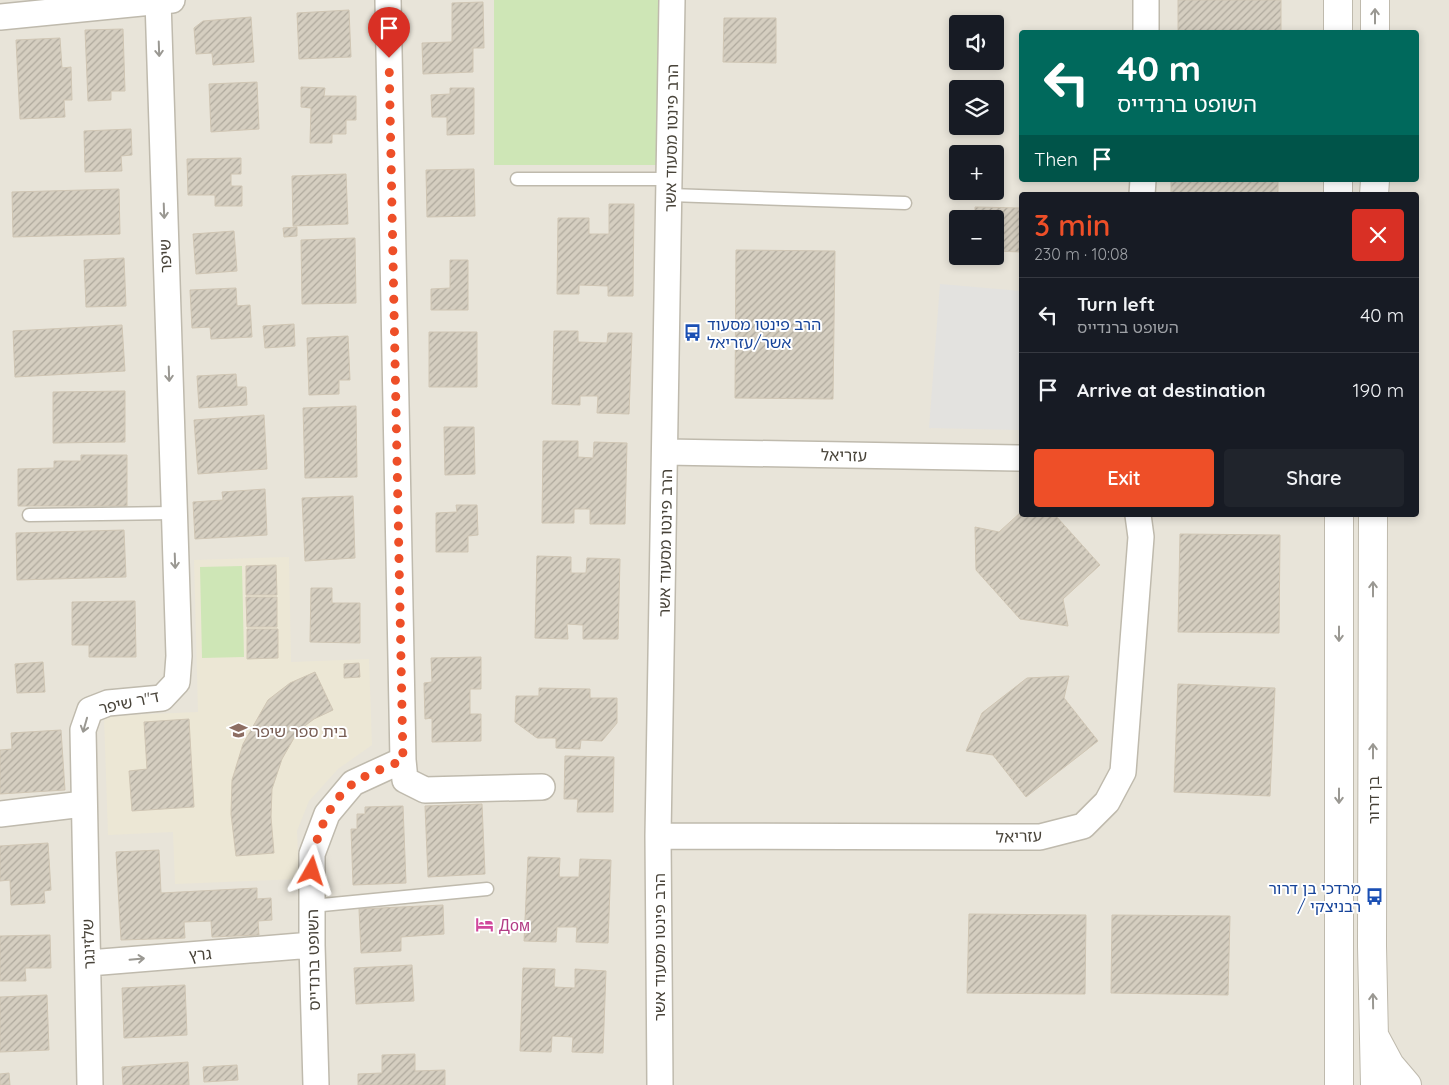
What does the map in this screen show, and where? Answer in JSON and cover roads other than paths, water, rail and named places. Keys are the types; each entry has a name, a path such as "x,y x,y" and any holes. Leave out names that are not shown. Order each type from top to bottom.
{"street":[{"path":"0,16 162,0"},
{"name":"שיפר","path":"162,0 173,512"},
{"path":"388,0 403,760 405,780 424,790 542,787"},
{"name":"הרב פינטו מסעוד אשר","path":"660,1085 658,836 666,452 672,0"},
{"path":"1146,0 1146,30"},
{"path":"1338,0 1338,30"},
{"path":"1375,0 1375,30"},
{"name":"עזריאל","path":"666,452 1019,458"},
{"name":"ד\"ר שיפר","path":"83,804 83,730 90,710 108,703 162,698 177,682 179,656 173,512"},
{"name":"עזריאל","path":"658,836 1040,837 1083,826 1107,802 1123,772 1142,537 1138,517"},
{"path":"1339,517 1339,1085"},
{"name":"בן דרור","path":"1374,517 1375,1085"},
{"name":"השופט ברנדייס","path":"316,1085 312,945 312,854 327,814 353,783 403,760"},
{"path":"0,814 83,804"},
{"name":"שלזינגר","path":"83,804 89,963 90,1085"},
{"name":"גרץ","path":"89,963 312,945"},
{"path":"1318,1085 1339,1026"},
{"path":"1374,1036 1390,1065 1407,1085"}],"lane":[{"path":"516,179 905,203"},
{"path":"29,515 173,512"},
{"path":"312,906 487,889"}],"place":[{"name":"הרב פינטו מסעוד אשר/עזריאל","path":"693,333"},
{"name":"בית ספר שיפר","path":"238,731"},
{"name":"מרדכי בן דרור / רבניצקי","path":"1375,897"},
{"name":"Дом","path":"485,925"}]}
